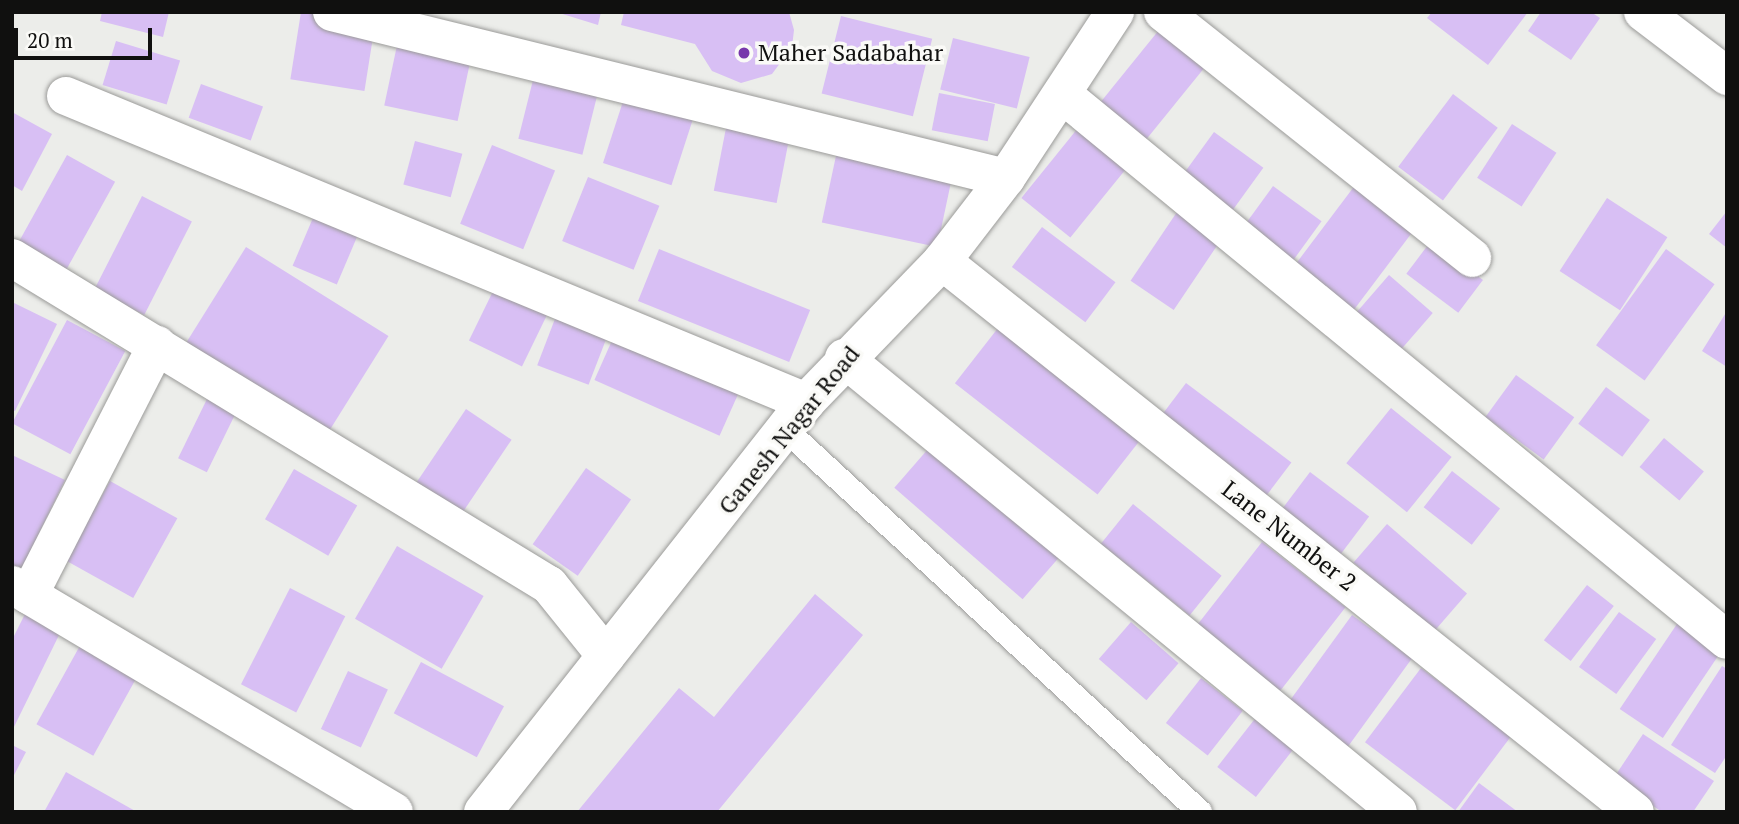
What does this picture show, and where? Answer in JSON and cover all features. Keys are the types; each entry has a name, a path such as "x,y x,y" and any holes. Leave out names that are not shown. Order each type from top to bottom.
{"street":[{"path":"332,12 1006,178"},
{"name":"Ganesh Nagar Road","path":"483,812 844,358 942,261 1006,178 1115,12"},
{"path":"1163,12 1472,258"},
{"path":"1643,12 1727,76"},
{"path":"1062,94 1727,640"},
{"path":"66,96 797,417"},
{"path":"12,258 549,585 606,656"},
{"name":"Lane Number 2","path":"942,261 1635,812"},
{"path":"157,345 21,590 394,812"},
{"path":"844,358 1398,812"}],"lane":[{"path":"797,417 1200,812"}],"building":[{"path":"102,12 169,12 163,37 100,21"},
{"path":"301,12 375,24 364,91 290,79"},
{"path":"556,12 601,12 598,25"},
{"name":"Maher Sadabahar","path":"624,12 789,12 794,30 792,47 772,74 741,83 712,71 695,44 621,25"},
{"path":"1432,12 1528,12 1488,65 1427,18"},
{"path":"1541,12 1591,12 1600,18 1571,60 1528,31"},
{"path":"841,16 932,39 913,116 822,94"},
{"path":"1163,25 1209,62 1141,146 1095,109"},
{"path":"399,36 472,52 458,121 384,105"},
{"path":"953,38 1030,57 1017,109 940,89"},
{"path":"116,41 180,61 167,105 103,85"},
{"path":"536,68 600,84 582,155 518,139"},
{"path":"201,84 263,107 251,140 189,118"},
{"path":"628,86 696,108 671,185 603,163"},
{"path":"939,93 995,104 988,141 932,130"},
{"path":"1453,94 1498,128 1443,200 1398,167"},
{"path":"12,112 52,134 22,191 12,185"},
{"path":"1512,124 1556,153 1522,207 1477,178"},
{"path":"726,128 789,140 777,203 714,191"},
{"path":"1078,128 1127,168 1070,238 1021,198"},
{"path":"1214,132 1263,168 1227,217 1178,181"},
{"path":"415,141 462,154 451,197 403,184"},
{"path":"492,145 555,170 523,249 460,224"},
{"path":"837,151 952,176 937,247 822,222"},
{"path":"67,155 115,182 61,279 13,252"},
{"path":"588,177 659,206 634,270 562,241"},
{"path":"1359,180 1418,225 1354,309 1295,265"},
{"path":"1273,186 1322,221 1290,265 1241,230"},
{"path":"142,196 192,221 144,315 94,290"},
{"path":"1607,198 1667,237 1620,310 1560,271"},
{"path":"318,206 362,225 337,285 293,266"},
{"path":"1727,211 1727,248 1709,234"},
{"path":"1177,212 1220,241 1174,310 1131,281"},
{"path":"1042,227 1115,282 1085,322 1012,267"},
{"path":"1431,241 1483,280 1458,313 1406,274"},
{"path":"246,247 388,336 326,435 184,346"},
{"path":"659,249 810,310 789,362 638,301"},
{"path":"1666,249 1715,284 1645,381 1596,345"},
{"path":"1389,275 1433,313 1399,352 1356,313"},
{"path":"497,283 550,309 522,366 469,341"},
{"path":"12,302 57,324 15,411 12,410"},
{"path":"558,311 609,331 589,385 537,365"},
{"path":"1727,311 1727,367 1702,351"},
{"path":"67,320 125,351 70,454 12,423"},
{"path":"618,327 743,383 720,436 594,380"},
{"path":"998,328 1141,439 1098,495 955,383"},
{"path":"1516,375 1574,417 1544,459 1485,417"},
{"path":"1186,383 1291,462 1263,501 1157,421"},
{"path":"1606,387 1650,420 1622,457 1578,424"},
{"path":"207,399 236,413 207,472 178,458"},
{"path":"1391,408 1452,457 1407,512 1346,463"},
{"path":"466,409 512,440 459,518 413,487"},
{"path":"1664,438 1704,471 1679,501 1640,467"},
{"path":"935,441 1063,553 1023,599 894,488"},
{"path":"12,455 65,480 21,570 12,566"},
{"path":"586,468 631,500 578,576 533,544"},
{"path":"294,469 357,505 328,556 265,519"},
{"path":"1452,471 1500,509 1472,545 1424,507"},
{"path":"1310,472 1369,517 1341,554 1282,510"},
{"path":"110,481 177,518 133,598 66,561"},
{"path":"1133,504 1222,576 1189,615 1101,544"},
{"path":"1387,524 1467,594 1434,632 1354,562"},
{"path":"1262,542 1346,607 1277,696 1193,630"},
{"path":"397,546 484,596 442,669 355,619"},
{"path":"1587,585 1614,606 1571,661 1544,640"},
{"path":"290,588 345,616 296,712 241,684"},
{"path":"815,594 863,635 717,812 577,812 679,688 714,717"},
{"path":"1619,612 1656,639 1616,694 1579,667"},
{"path":"25,614 61,631 12,731 12,640"},
{"path":"1352,615 1412,658 1343,753 1283,710"},
{"path":"1679,621 1722,650 1663,738 1620,709"},
{"path":"1131,622 1179,663 1146,700 1099,659"},
{"path":"82,642 139,674 93,756 36,724"},
{"path":"421,662 504,706 477,757 394,713"},
{"path":"1722,666 1727,669 1727,755 1715,773 1671,745"},
{"path":"1421,668 1511,736 1455,810 1365,742"},
{"path":"348,671 388,690 361,748 321,729"},
{"path":"1201,678 1243,711 1208,756 1166,723"},
{"path":"1261,711 1300,741 1256,797 1217,767"},
{"path":"1643,734 1714,781 1693,812 1662,812 1613,779"},
{"path":"12,745 26,752 12,779"},
{"path":"66,772 137,812 44,812"},
{"path":"1479,783 1518,812 1458,812"}],"place":[{"name":"Maher Sadabahar","path":"744,53"}]}
